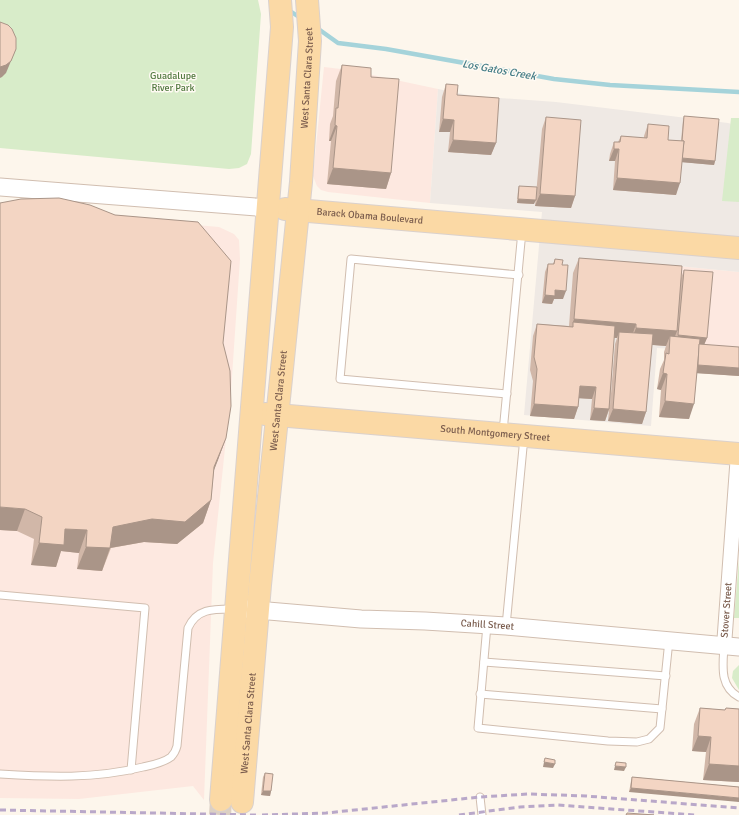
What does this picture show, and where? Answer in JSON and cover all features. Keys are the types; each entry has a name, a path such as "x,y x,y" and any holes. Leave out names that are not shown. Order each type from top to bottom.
{"main road":[{"name":"West Santa Clara Street","path":"280,0 282,27 236,609 231,801 259,610 299,210 310,41 307,0"},
{"name":"Barack Obama Boulevard","path":"268,208 739,248"},
{"name":"South Montgomery Street","path":"252,414 279,415 739,454"}],"street":[{"name":"Barack Obama Boulevard","path":"0,187 268,208"},
{"name":"Stover Street","path":"732,646 739,454"},
{"name":"Cahill Street","path":"236,609 361,619 506,626 732,646"}],"lane":[{"path":"506,626 513,436 507,394 523,229"},
{"path":"507,394 340,379 351,260 519,275"},
{"path":"0,595 145,608 132,770"},
{"path":"0,774 45,777 87,777 132,770 162,762 172,756 177,746 187,634 191,622 195,616 206,610 236,609"},
{"path":"487,625 478,728 572,738 637,742 649,739 660,728 669,640"},
{"path":"732,646 723,672 725,684 732,693 739,697"},
{"path":"484,662 666,676"},
{"path":"480,694 662,709"},
{"path":"480,797 482,815"}],"shaded area":[{"path":"324,67 349,70 438,89 430,203 328,192 321,190 317,186 313,176"},
{"path":"438,89 473,96 556,102 728,123 739,126 739,272 678,266 673,349 657,348 651,426 524,415 542,212 430,203"},
{"path":"0,208 219,227 234,234 239,240 240,259 231,391 213,563 204,800 193,786 79,799 0,798"},
{"path":"678,266 739,272 739,355 673,349"}],"green space":[{"name":"Guadalupe River Park","path":"0,0 258,0 261,14 251,154 247,164 239,168 229,169 0,148"},
{"path":"731,118 739,118 739,202 722,201"},
{"path":"739,560 739,618 734,618"},
{"path":"739,665 739,690 732,678 733,671"}],"building":[{"path":"0,22 8,25 12,29 16,38 16,49 11,61 0,67"},
{"path":"342,65 371,68 371,77 399,79 391,173 333,168 337,126 335,125 336,108 338,108"},
{"path":"446,84 458,85 457,95 499,98 496,143 453,140 454,120 443,119"},
{"path":"684,116 719,119 715,161 682,158"},
{"path":"546,117 581,120 575,196 540,194"},
{"path":"648,124 669,126 668,140 684,141 680,183 617,178 619,149 614,149 614,142 620,142 621,136 647,138"},
{"path":"519,186 537,187 536,200 518,199"},
{"path":"59,198 90,205 115,215 198,222 231,261 223,343 230,371 231,406 226,438 214,467 211,500 185,522 152,519 113,527 110,548 86,547 87,530 65,529 64,545 39,543 42,517 25,509 0,507 0,203 21,199"},
{"path":"579,258 682,266 677,331 636,328 636,324 574,319"},
{"path":"555,259 563,260 562,265 568,265 566,291 555,290 555,296 545,295 548,264 554,264"},
{"path":"684,270 713,272 707,338 678,335"},
{"path":"573,322 615,326 609,409 594,408 596,387 580,386 578,407 534,404 537,369 534,357 537,324 573,327"},
{"path":"619,332 653,334 646,412 613,409"},
{"path":"670,336 700,339 694,404 665,401 667,374 663,373 666,353 669,354"},
{"path":"699,344 739,347 739,368 698,365"},
{"path":"700,708 725,710 726,708 739,709 739,766 709,764 711,737 698,736"},
{"path":"545,758 555,760 555,764 544,762"},
{"path":"616,762 626,763 626,767 615,766"},
{"path":"265,773 273,774 271,791 263,791"},
{"path":"632,777 739,787 739,798 631,788"},
{"path":"627,813 654,815 626,815"}],"waterway":[{"name":"Los Gatos Creek","path":"287,9 302,19"},
{"name":"Los Gatos Creek","path":"317,28 338,43 386,49 554,79 610,85 739,92"}],"tunnel":[{"path":"220,815 221,800"}],"railway":[{"path":"262,815 326,813 480,797 529,794 586,796 739,808"},
{"path":"459,815 520,807 557,805 695,815"},
{"path":"0,810 256,815"}]}
